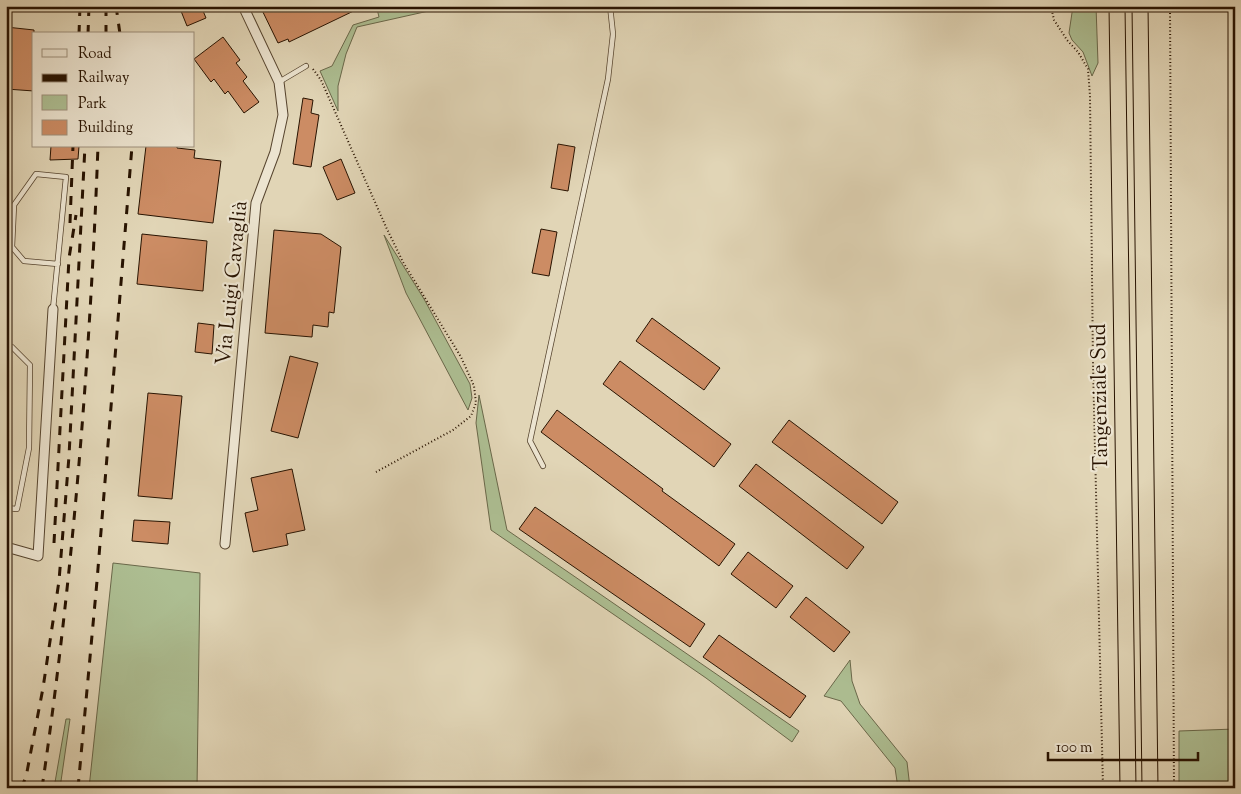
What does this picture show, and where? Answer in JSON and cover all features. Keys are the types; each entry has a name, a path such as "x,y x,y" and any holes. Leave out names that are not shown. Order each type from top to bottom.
{"highway":[{"name":"Tangenziale Sud","path":"1118,6 1128,788"},
{"name":"Tangenziale Sud","path":"1140,6 1150,788"}],"street":[{"name":"Via Luigi Cavaglià","path":"225,544 256,203 275,152 283,115 279,82 243,6"},
{"path":"6,547 38,556 53,309"}],"lane":[{"path":"543,466 530,441 608,80 613,34 610,6"},
{"path":"279,82 306,66"},
{"path":"53,309 58,264 66,177 36,174 14,205 12,247 24,261 58,264"},
{"path":"6,345 12,347 30,365 30,374 29,448 17,508 6,508"}],"path":[{"path":"1051,6 1054,20 1088,68 1090,96 1093,364 1103,788"},
{"path":"1170,6 1174,788"},
{"path":"306,66 315,70 321,80 403,262 461,357 474,386 476,403 471,416 453,430 376,472"}],"green space":[{"path":"388,6 451,6 357,27 346,54 338,86 338,111 320,71 332,66 353,25 379,17 377,9"},
{"path":"1073,6 1096,6 1098,63 1092,76 1083,52 1072,40 1069,33"},
{"path":"384,235 424,299 470,384 472,398 468,410 406,293"},
{"path":"479,395 507,530 799,731 792,742 706,678 491,530 476,423"},
{"path":"113,563 200,573 197,788 89,788"},
{"path":"850,660 852,681 860,704 907,762 910,788 898,788 895,768 841,701 824,696"},
{"path":"66,719 70,719 60,788 54,788"},
{"path":"1235,729 1235,788 1179,788 1179,731"}],"building":[{"path":"179,6 201,6 206,18 187,26"},
{"path":"260,6 364,6 289,42 288,39 278,43"},
{"path":"6,27 34,30 32,32 32,91 6,89"},
{"path":"223,37 240,60 236,63 247,77 243,81 259,102 244,113 228,91 225,94 214,79 211,82 195,58"},
{"path":"303,98 313,100 311,113 319,115 311,167 293,164"},
{"path":"558,144 575,147 568,191 551,188"},
{"path":"51,148 79,148 78,159 50,160"},
{"path":"146,148 195,150 194,158 221,161 213,223 138,214"},
{"path":"341,159 355,193 337,200 323,167"},
{"path":"541,229 557,232 549,276 532,273"},
{"path":"274,230 321,234 341,247 334,313 329,312 328,327 313,325 312,337 265,333"},
{"path":"142,234 207,241 203,291 137,284"},
{"path":"652,318 720,368 704,390 636,341"},
{"path":"198,323 214,325 212,354 195,352"},
{"path":"290,356 318,363 298,438 271,431"},
{"path":"620,361 731,444 714,467 603,384"},
{"path":"148,393 182,396 172,499 138,496"},
{"path":"557,410 663,489 662,491 735,544 719,566 541,432"},
{"path":"789,420 898,502 882,524 772,442"},
{"path":"756,464 864,547 847,569 739,486"},
{"path":"292,469 305,530 286,534 288,545 253,552 245,513 258,510 251,478"},
{"path":"535,507 705,624 690,647 519,529"},
{"path":"134,520 170,522 168,544 132,541"},
{"path":"748,552 793,586 776,608 731,574"},
{"path":"806,597 850,632 834,652 790,617"},
{"path":"719,635 806,696 790,718 703,657"}],"railway":[{"path":"79,32 80,6"},
{"path":"88,32 89,6"},
{"path":"106,6 106,32"},
{"path":"116,6 120,32"},
{"path":"70,223 73,148"},
{"path":"21,788 26,777 43,688 59,581 69,456 85,148"},
{"path":"42,788 63,628 79,468 95,227 98,148"},
{"path":"78,788 97,581 132,148"},
{"path":"54,543 69,258 76,215"}]}
